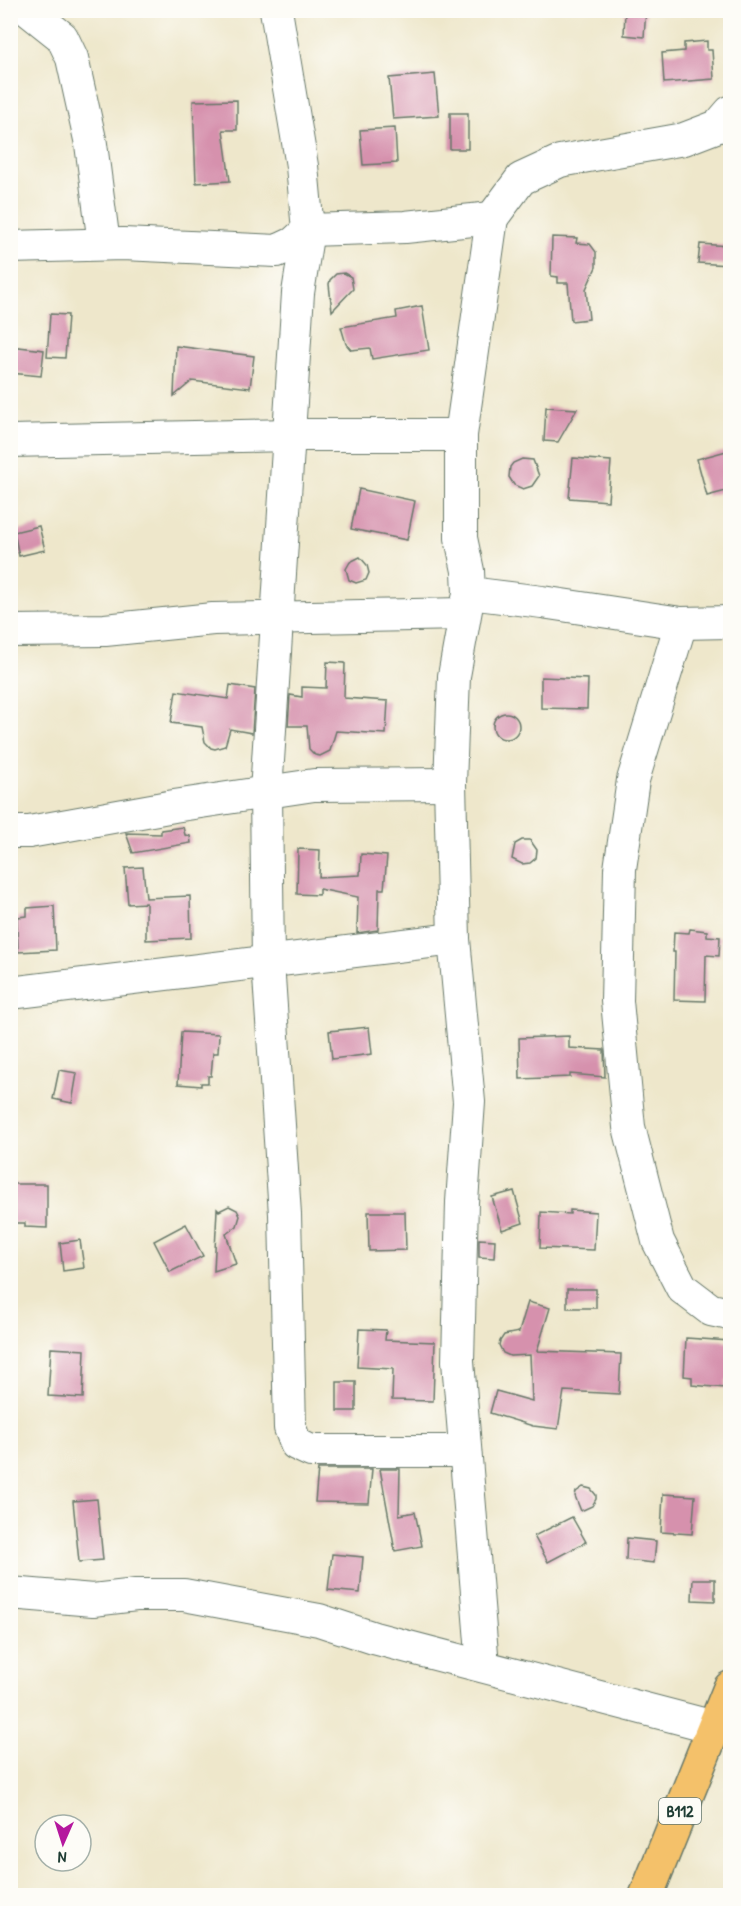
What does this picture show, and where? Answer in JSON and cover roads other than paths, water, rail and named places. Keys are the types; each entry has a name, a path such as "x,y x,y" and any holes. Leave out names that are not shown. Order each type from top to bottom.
{"main road":[{"name":"B112","path":"646,1896 730,1688"}],"street":[{"path":"28,10 62,37 72,58 91,144 104,244"},
{"path":"276,10 302,166 308,230 297,293 266,792 268,962 285,1214 290,1428 296,1444 310,1450 465,1450"},
{"path":"483,1666 458,1361 462,1202 469,1101 454,939 450,784 454,676 467,604 468,571 461,538 460,435 492,218 521,179 530,174 560,161 684,139 718,126 730,112"},
{"path":"10,247 104,244 277,251 294,243 308,230 405,227 492,218"},
{"path":"10,441 289,435 460,435"},
{"path":"10,631 105,630 213,619 278,618 467,604 542,602 681,623 730,622"},
{"path":"681,623 633,780 620,868 617,1000 629,1127 658,1241 682,1288 711,1310 730,1314"},
{"path":"10,832 29,832 174,806 314,785 450,784"},
{"path":"10,993 454,939"},
{"path":"10,1593 93,1600 136,1595 184,1595 319,1620 374,1638 714,1727"}]}
